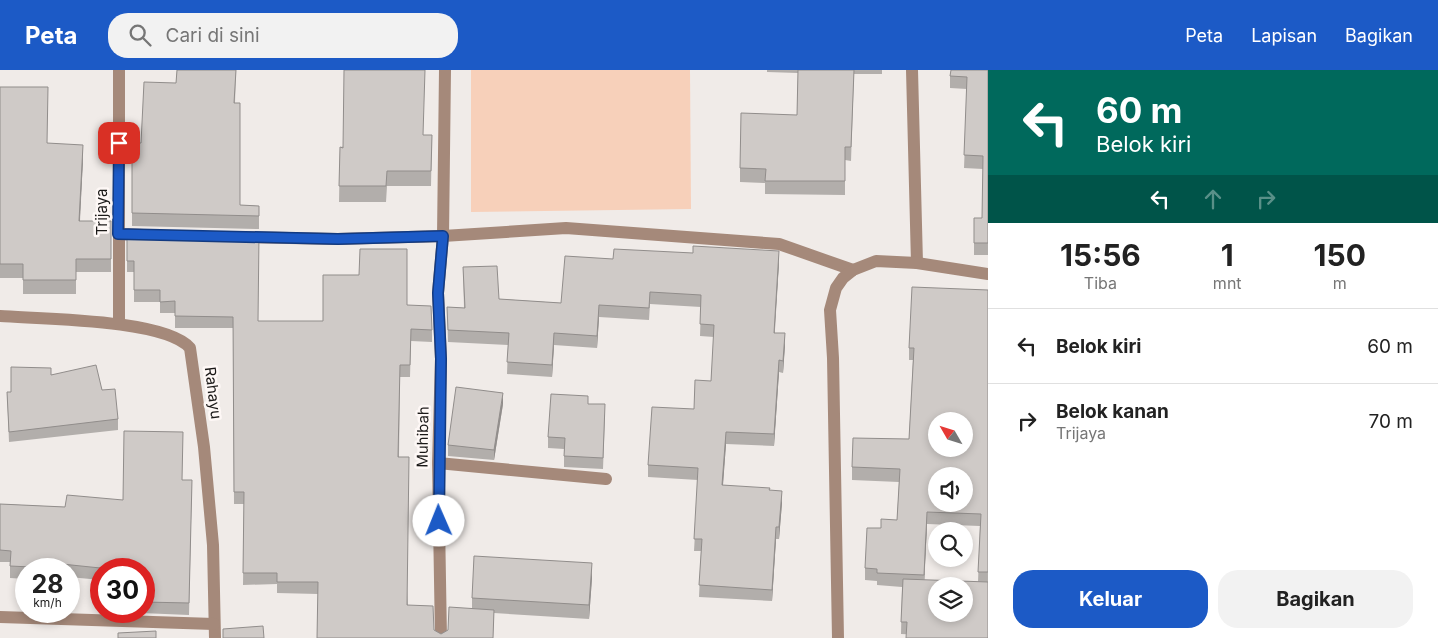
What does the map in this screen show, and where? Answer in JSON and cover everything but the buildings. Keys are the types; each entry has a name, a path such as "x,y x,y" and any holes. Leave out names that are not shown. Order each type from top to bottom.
{"street":[{"name":"Trijaya","path":"119,70 119,324"},
{"name":"Muhibah","path":"440,638 438,463 441,359 438,293 443,236 445,70"},
{"path":"912,70 918,263"},
{"path":"228,237 338,239 443,236 566,228 779,244 853,270"},
{"path":"118,234 158,235"},
{"path":"838,638 834,358 830,310 836,288 843,278 853,270 876,261 918,263 988,274"},
{"name":"Rahayu","path":"0,316 119,324 177,337 186,342 192,351 213,545 215,638"},
{"path":"438,463 606,479"},
{"path":"0,617 214,624"}],"shaded area":[{"path":"471,70 690,70 691,209 471,212"}],"route":[{"path":"119,143 118,234 338,239 443,236 438,293 441,359 438,463 439,521"}]}
